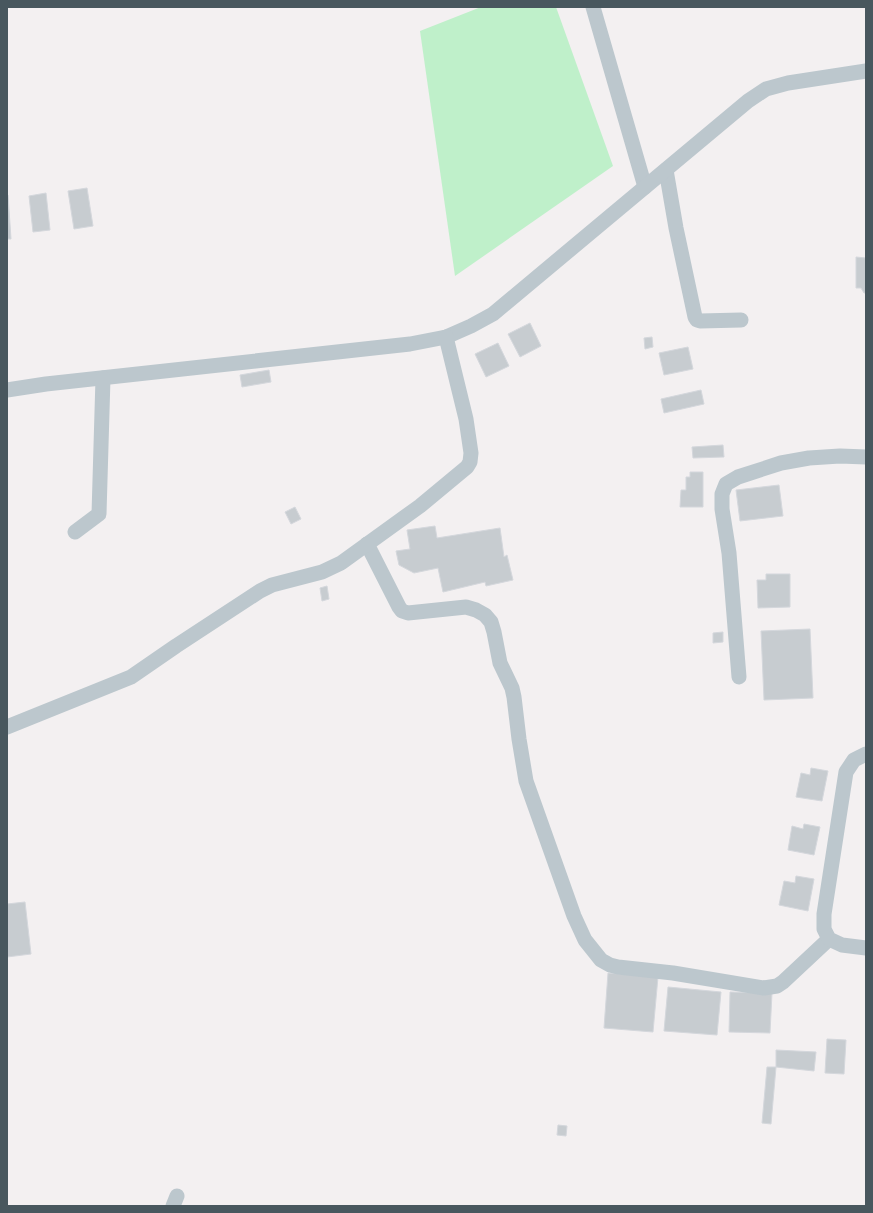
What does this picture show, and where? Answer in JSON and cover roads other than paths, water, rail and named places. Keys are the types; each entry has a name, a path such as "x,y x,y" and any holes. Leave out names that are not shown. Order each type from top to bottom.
{"street":[{"path":"593,7 646,187"},
{"path":"7,390 46,384 410,344 446,337 493,314 748,101 766,89 788,83 866,71"},
{"path":"666,170 676,228 695,317 700,321 741,320"},
{"path":"7,727 131,677 260,591 272,585 322,572 341,563 420,506 460,474 470,462 471,453 466,418 446,337"},
{"path":"75,532 99,514 103,378"},
{"path":"739,678 729,553 722,509 722,494 726,484 738,477 781,463 809,458 840,456 866,457"},
{"path":"367,544 399,608 402,611 408,613 466,608 476,610 485,615 491,622 500,663 512,688 514,697 526,781 574,916 586,940 601,960 618,967 696,977 751,987 771,988 783,982 829,939"},
{"path":"866,754 854,760 846,772 824,914 824,929 829,939 842,945 866,948"}]}
